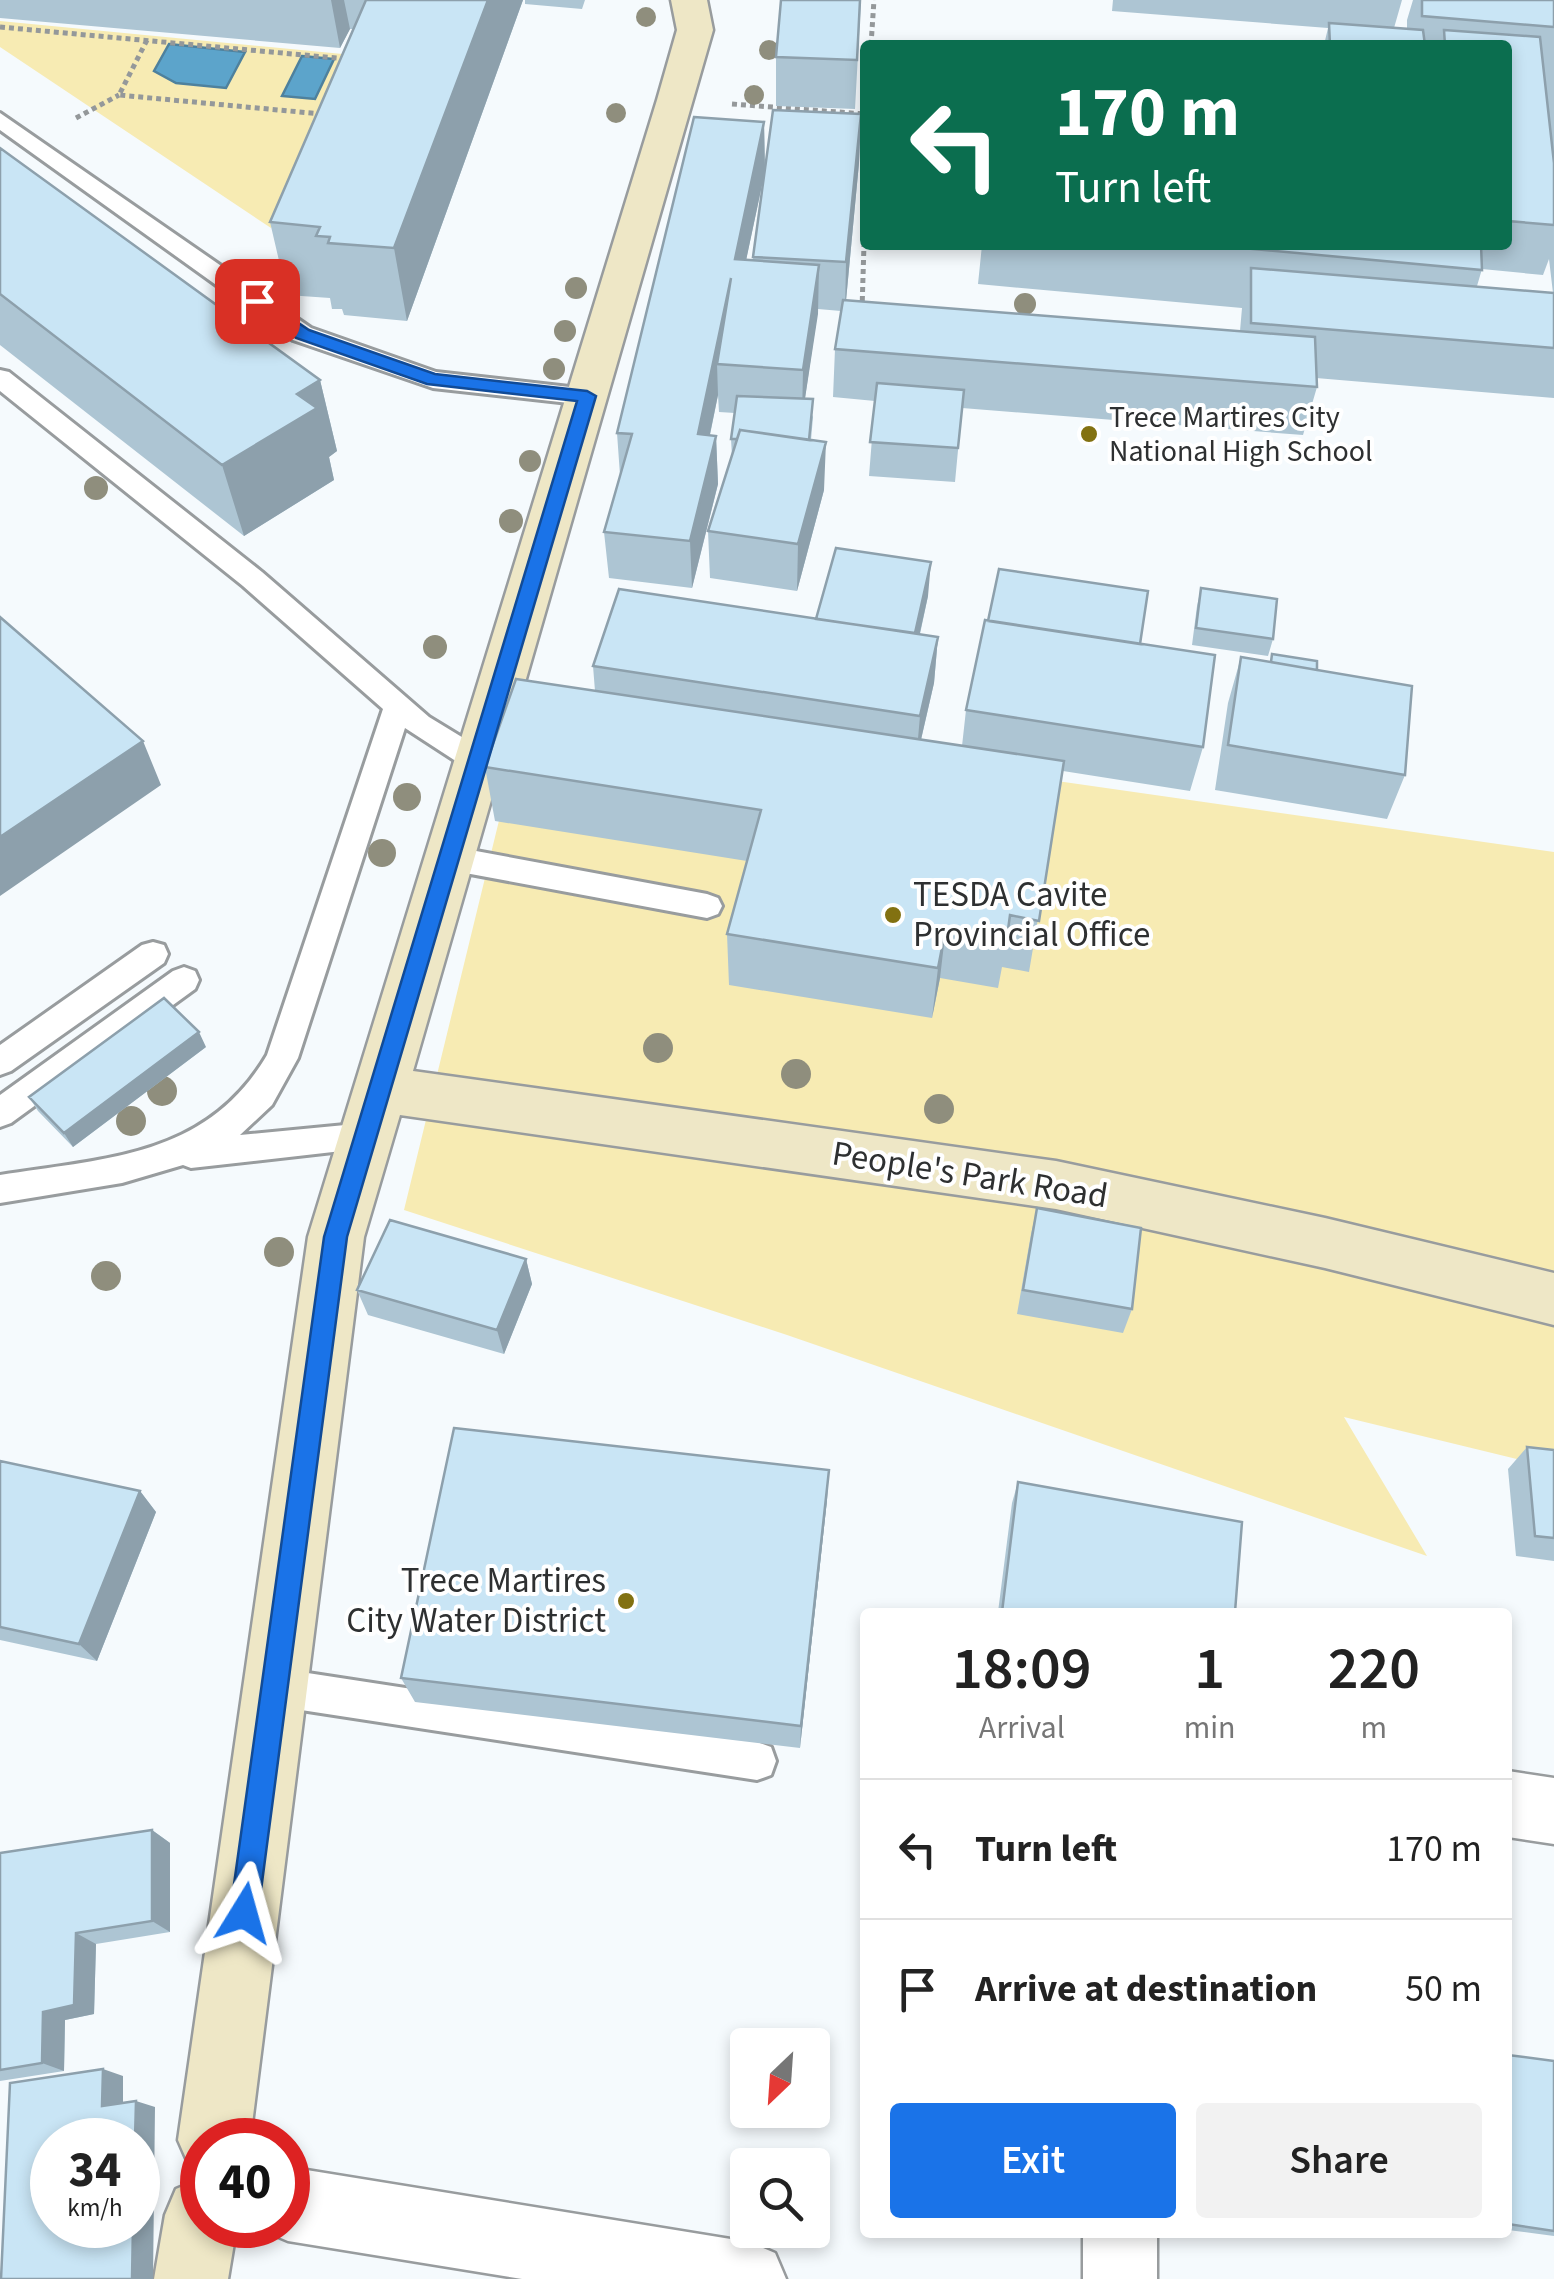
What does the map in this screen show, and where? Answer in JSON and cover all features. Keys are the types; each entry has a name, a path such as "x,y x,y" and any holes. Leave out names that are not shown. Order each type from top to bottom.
{"street":[{"path":"217,2118 336,1237 676,100 695,30 689,0"},
{"name":"People's Park Road","path":"372,1113 1056,1185 1324,1243 1554,1299"},
{"path":"1512,1805 1554,1811"},
{"path":"310,2208 749,2279"},
{"path":"1120,2238 1120,2279"},
{"path":"191,2279 196,2248"}],"lane":[{"path":"0,120 302,334 433,380 587,396"},
{"path":"0,378 336,649 397,710 441,743 478,761"},
{"path":"179,1155 231,1126 249,1110 274,1076 397,710"},
{"path":"449,858 707,906"},
{"path":"0,1062 153,954"},
{"path":"0,1113 184,980"},
{"path":"0,1189 372,1113"},
{"path":"274,1687 757,1762"}],"path":[{"path":"871,40 874,0"},
{"path":"0,27 350,59"},
{"path":"147,40 119,95 324,114"},
{"path":"676,100 860,114"},
{"path":"862,321 864,250"}],"shaded area":[{"path":"0,21 353,55 271,228 0,47"},
{"path":"526,710 1554,852 1554,1468 1344,1417 1427,1556 787,1335 404,1210"}],"water":[{"path":"169,44 245,52 226,88 176,83 154,71"},
{"path":"302,56 334,59 315,99 282,96"}],"building":[{"path":"366,0 488,0 394,248 328,243 330,237 316,236 320,227 270,222"},
{"path":"781,0 860,0 857,60 776,57"},
{"path":"1422,0 1554,0 1554,27 1422,16"},
{"path":"1329,23 1423,30 1424,40 1330,40"},
{"path":"1444,30 1540,37 1554,163 1554,225 1512,221 1512,40 1445,40"},
{"path":"773,110 860,114 846,262 753,257"},
{"path":"694,117 764,122 735,259 819,265 803,370 717,364 731,278 698,434 716,436 690,541 604,532 632,434 617,433"},
{"path":"0,148 320,380 297,394 317,408 222,465 0,294"},
{"path":"1264,250 1481,250 1482,270"},
{"path":"1251,268 1554,293 1554,348 1251,323"},
{"path":"843,300 1315,337 1317,387 835,349"},
{"path":"877,383 964,390 958,448 870,442"},
{"path":"737,396 813,399 809,440 740,430 737,439 731,439"},
{"path":"740,430 826,442 798,544 708,531"},
{"path":"836,548 931,562 915,633 816,619"},
{"path":"999,569 1148,591 1140,644 988,621"},
{"path":"1201,588 1277,599 1273,639 1196,628"},
{"path":"619,589 938,637 920,716 593,666"},
{"path":"0,617 143,741 0,837"},
{"path":"985,620 1215,655 1203,747 966,710"},
{"path":"1272,654 1317,661 1317,670 1271,662"},
{"path":"1241,657 1412,686 1405,775 1228,745"},
{"name":"TESDA Cavite Provincial Office","path":"516,679 1064,761 1039,921 1010,915 1007,937 946,927 938,968 727,934 761,810 485,767"},
{"path":"164,998 199,1032 64,1133 29,1097"},
{"path":"1037,1208 1141,1228 1132,1309 1023,1290"},
{"path":"390,1220 526,1259 497,1330 357,1290"},
{"name":"Trece Martires City Water District","path":"454,1428 829,1470 801,1726 401,1678"},
{"path":"1527,1447 1554,1450 1554,1538 1535,1536"},
{"path":"0,1461 140,1491 79,1644 0,1627"},
{"path":"1018,1482 1242,1522 1235,1608 1002,1608"},
{"path":"152,1830 152,1921 76,1933 74,2005 43,2012 42,2063 0,2070 0,1853"},
{"path":"1512,2056 1554,2061 1554,2231 1512,2225"},
{"path":"103,2069 102,2106 136,2101 136,2118 30,2118 30,2248 133,2248 132,2279 1,2279 10,2083"}],"place":[{"name":"Trece Martires City National High School","path":"1089,434"},
{"name":"TESDA Cavite Provincial Office","path":"893,915"},
{"name":"Trece Martires City Water District","path":"626,1601"}],"route":[{"path":"244,1913 336,1237 587,396 433,380 302,334 257,301"}]}
